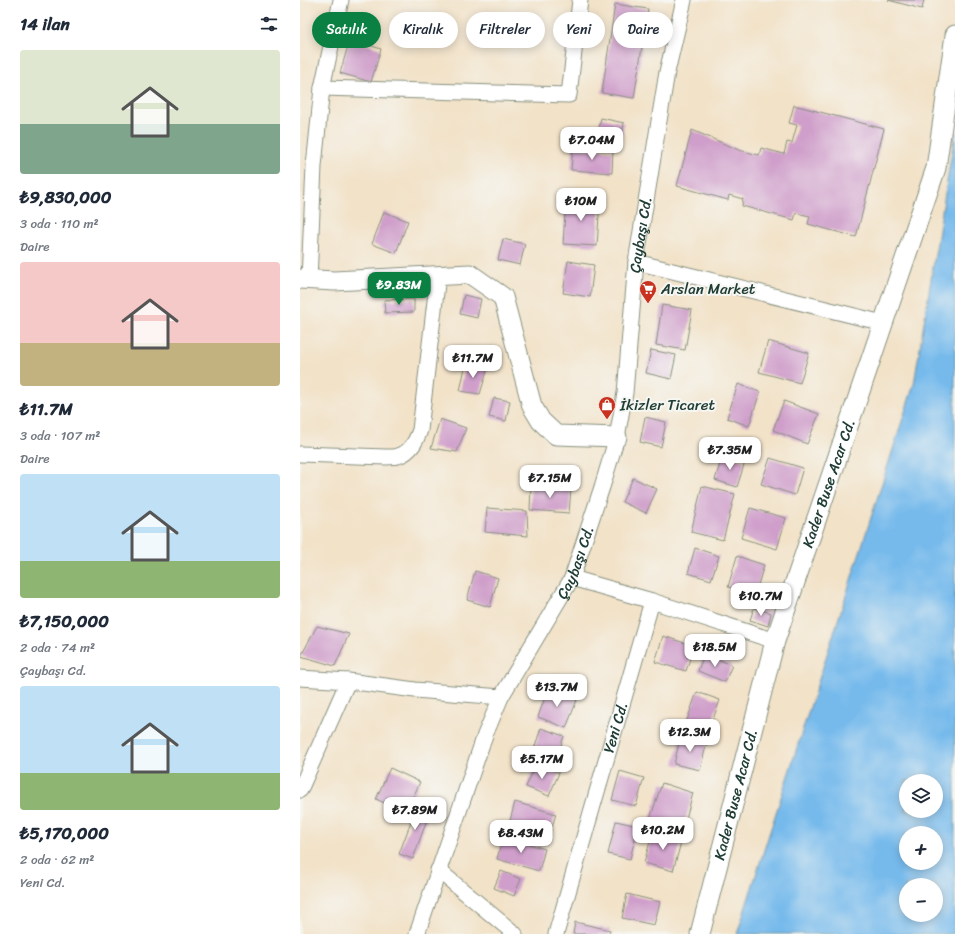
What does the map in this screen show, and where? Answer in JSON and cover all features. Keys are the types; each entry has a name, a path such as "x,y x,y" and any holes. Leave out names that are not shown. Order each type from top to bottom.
{"street":[{"path":"341,0 322,88 304,280 334,281 470,274 503,297 532,406 540,421 556,435 617,437"},
{"path":"322,88 569,95 580,0"},
{"name":"Çaybaşı Cd.","path":"417,934 485,735 501,697 572,578 617,437 625,393 636,262 667,72 684,0"},
{"name":"Kader Buse Acar Cd.","path":"700,934 775,641 936,168 955,34"},
{"path":"636,262 884,323"},
{"path":"300,454 386,457 399,456 408,451 415,443 420,430 438,275"},
{"path":"572,578 652,601 775,641"},
{"name":"Yeni Cd.","path":"556,934 652,601"},
{"path":"300,678 348,681 415,690 501,697"},
{"path":"300,790 348,681"},
{"path":"438,870 515,934"}],"water":[{"path":"955,132 955,934 737,934 914,384"}],"building":[{"path":"888,0 924,0 922,9"},
{"path":"615,4 648,9 648,12 614,12"},
{"path":"613,18 613,48 642,48 634,98 602,93"},
{"path":"347,48 381,49 371,82 340,73"},
{"path":"794,105 884,129 856,237 808,224 810,216 796,213 794,220 742,206 743,199 729,195 728,200 677,186 692,130 739,150 759,155 761,148 784,154 787,142 792,143 797,125 789,123"},
{"path":"601,118 624,123 620,146 596,141"},
{"path":"573,148 613,151 612,173 571,170"},
{"path":"566,197 600,200 597,246 563,244"},
{"path":"384,212 408,221 396,253 372,244"},
{"path":"503,239 525,244 520,265 498,260"},
{"path":"568,261 594,265 590,297 563,293"},
{"path":"464,295 481,299 477,318 460,314"},
{"path":"414,299 414,312 385,313 384,300"},
{"path":"662,305 692,310 685,350 656,345"},
{"path":"768,341 809,353 800,383 759,372"},
{"path":"651,350 676,355 671,379 646,373"},
{"path":"466,363 488,368 480,394 460,391"},
{"path":"738,384 760,392 749,426 727,418"},
{"path":"494,398 510,401 506,421 489,417"},
{"path":"784,401 819,414 807,444 773,430"},
{"path":"645,417 666,422 661,447 640,442"},
{"path":"440,419 466,428 457,452 431,448"},
{"path":"723,454 745,462 737,487 715,480"},
{"path":"770,458 803,468 795,495 761,484"},
{"path":"633,478 657,489 646,513 622,502"},
{"path":"531,486 571,489 569,513 530,510"},
{"path":"702,486 735,494 723,540 691,532"},
{"path":"487,508 527,511 528,536 485,532"},
{"path":"750,508 786,518 777,549 741,538"},
{"path":"695,548 719,556 711,580 688,573"},
{"path":"737,556 764,565 755,595 728,587"},
{"path":"475,571 498,578 490,607 467,600"},
{"path":"754,608 771,613 768,626 750,620"},
{"path":"317,626 349,634 335,666 301,656"},
{"path":"663,636 694,646 686,671 655,662"},
{"path":"704,654 732,665 725,682 698,671"},
{"path":"548,689 577,700 566,728 538,717"},
{"path":"697,692 720,700 709,730 686,723"},
{"path":"541,728 564,736 555,763 532,755"},
{"path":"681,735 707,742 700,770 674,764"},
{"path":"536,763 559,773 549,796 526,787"},
{"path":"390,768 420,782 406,813 376,799"},
{"path":"620,771 644,778 636,806 612,800"},
{"path":"662,783 693,793 683,829 650,819"},
{"path":"515,802 556,814 548,840 508,828"},
{"path":"418,803 431,808 413,859 399,854"},
{"path":"616,821 638,826 630,859 608,854"},
{"path":"653,831 682,839 673,871 644,863"},
{"path":"503,836 545,849 539,871 497,859"},
{"path":"501,871 521,879 514,896 494,888"},
{"path":"627,894 660,902 654,925 622,918"},
{"path":"575,922 610,930 609,934 573,934"}],"place":[{"name":"Arslan Market","path":"648,304"},
{"name":"İkizler Ticaret","path":"607,420"}]}
